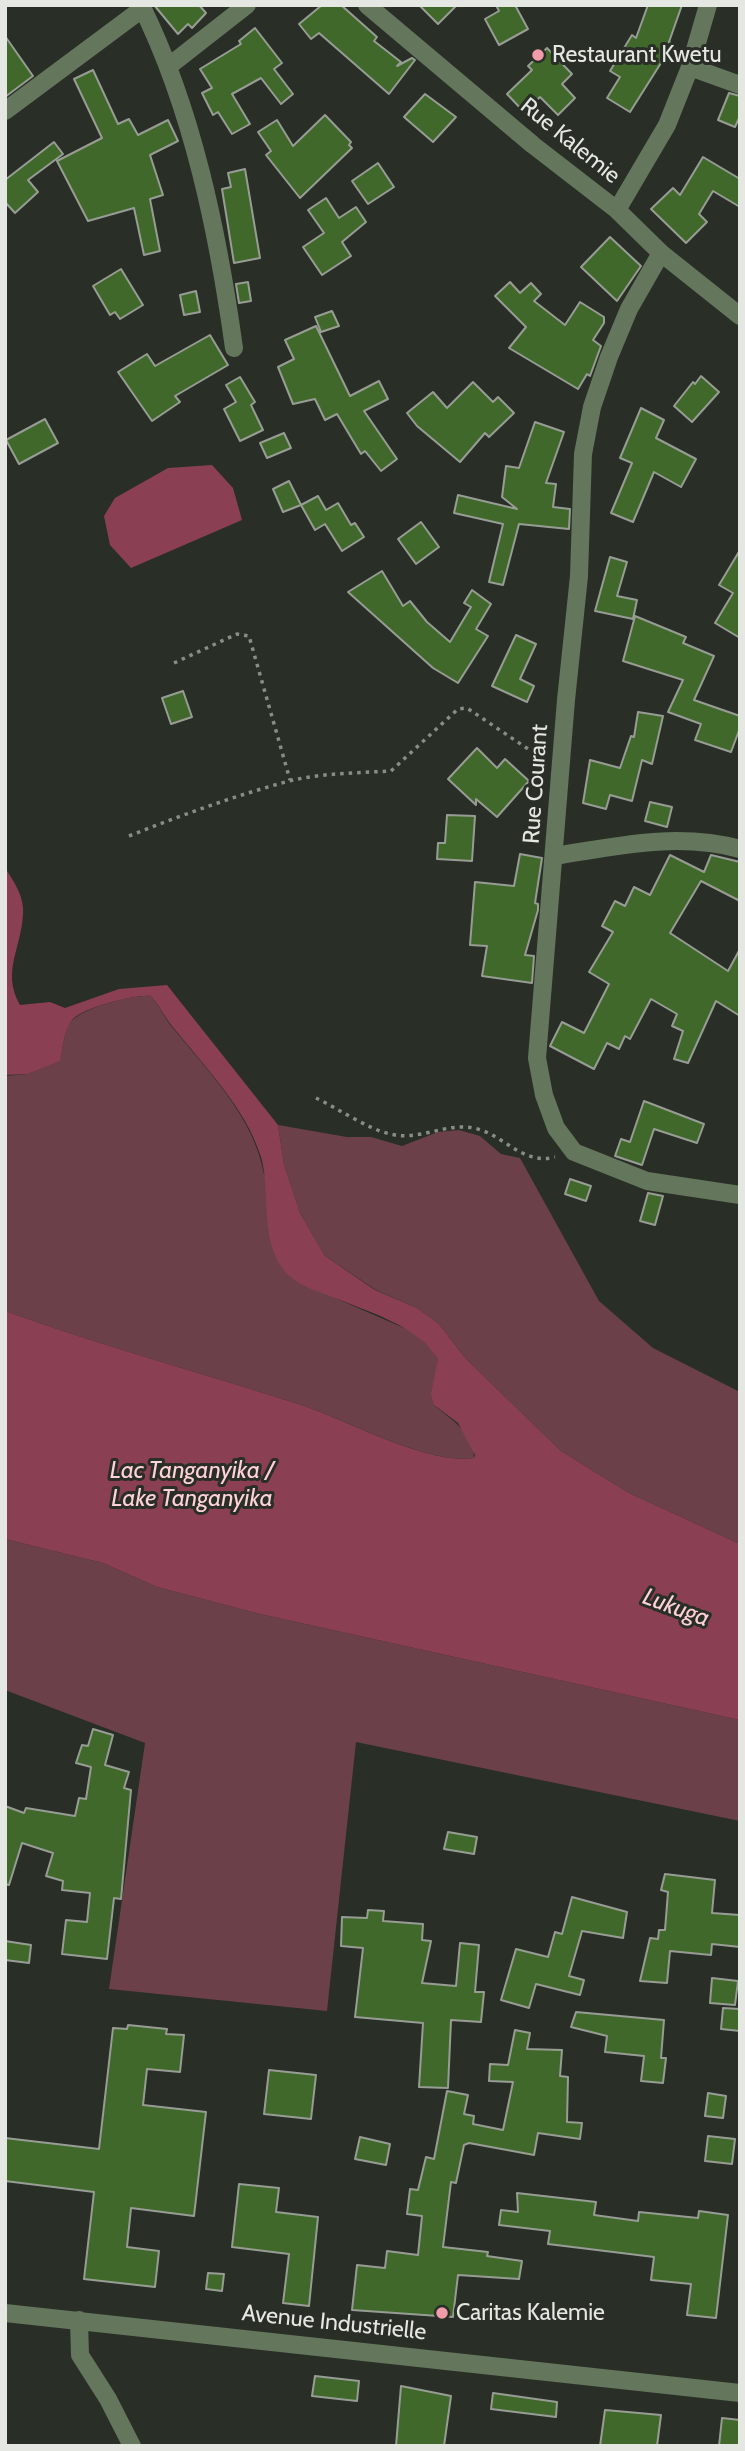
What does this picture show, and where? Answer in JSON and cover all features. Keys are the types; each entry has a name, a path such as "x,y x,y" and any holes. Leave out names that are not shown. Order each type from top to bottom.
{"street":[{"path":"169,66 247,5"},
{"name":"Rue Kalemie","path":"367,5 533,145 617,210 661,253 740,316"},
{"path":"617,210 667,125 690,67 708,5"},
{"path":"5,111 142,7 169,66 208,206 234,348"},
{"path":"690,67 740,85"},
{"name":"Rue Courant","path":"574,1152 555,1128 544,1096 537,1058 579,576 583,454 592,407 629,309 661,253"},
{"path":"555,856 629,844 693,841 740,849"},
{"path":"574,1152 647,1181 740,1195"},
{"name":"Avenue Industrielle","path":"5,2312 740,2393"},
{"path":"79,2320 80,2355 108,2399 132,2446"}],"path":[{"path":"174,663 237,634 249,636 290,781"},
{"path":"129,835 217,802 290,781 352,771 391,771 458,709 467,708 562,772"},
{"path":"316,1098 390,1135 463,1125 484,1131 519,1154 549,1159 574,1152"}],"shaded area":[{"path":"151,996 240,1114 259,1153 264,1174 333,1297 413,1332 433,1351 438,1359 434,1405 466,1434 474,1458 434,1455 411,1448 301,1405 5,1311 5,1076 28,1074 59,1061 69,1024 83,1013 120,1000"},
{"path":"278,1125 347,1137 371,1137 402,1146 438,1132 459,1130 480,1136 501,1154 520,1158 599,1301 653,1348 740,1392 740,1544 629,1493 561,1451 466,1359 439,1324 417,1308 376,1290 325,1256 300,1213 284,1164"},
{"path":"5,1539 103,1563 157,1587 260,1614 740,1720 740,1821 356,1742 327,2011 109,1989 145,1743 5,1690"}],"water":[{"path":"212,465 233,488 242,520 131,568 110,545 104,516 115,498 168,468"},
{"name":"Lac Tanganyika / Lake Tanganyika","path":"5,868 19,892 23,908 12,969 14,992 20,1005 50,1002 65,1008 119,989 167,985 278,1125 284,1164 300,1213 325,1256 375,1290 417,1308 439,1324 466,1359 561,1451 629,1493 740,1544 740,1720 260,1614 157,1587 103,1563 5,1539 5,1311 301,1405 387,1440 433,1455 474,1458 475,1455 458,1423 434,1405 431,1394 438,1359 429,1347 390,1320 300,1284 281,1266 270,1237 264,1172 254,1139 223,1088 151,996 134,997 87,1010 73,1019 68,1028 60,1061 28,1074 5,1075"}],"building":[{"path":"154,5 199,5 206,13 192,28 188,24 178,34"},
{"path":"322,5 341,5 377,37 374,41 401,62 397,66 412,58 415,60 389,94 319,33 311,39 299,24"},
{"path":"419,5 457,5 438,24"},
{"path":"496,5 515,5 528,29 499,45 485,19 499,11"},
{"path":"648,5 682,5 669,42 673,44 630,112 607,98 620,77 610,71 632,35 636,38"},
{"path":"255,28 282,63 274,69 293,94 281,104 261,78 232,94 250,124 232,134 218,112 213,115 202,93 212,88 200,69 241,44 239,41"},
{"path":"5,36 33,76 5,97"},
{"path":"547,48 572,74 562,84 575,98 558,115 540,97 524,112 507,94 532,70 528,66"},
{"path":"93,70 118,124 129,119 138,135 168,120 178,141 150,155 163,195 150,199 160,251 144,255 134,208 88,221 57,161 102,138 74,79"},
{"path":"729,93 740,96 740,116 735,127 718,120"},
{"path":"425,94 456,117 433,142 404,117"},
{"path":"325,115 351,142 349,145 352,148 300,198 266,155 271,151 258,132 277,120 293,146"},
{"path":"54,142 63,154 28,180 38,192 15,213 5,202 5,180"},
{"path":"703,157 740,179 740,207 713,191 699,214 707,222 686,243 651,209 673,188 680,195"},
{"path":"378,163 394,187 368,204 352,181"},
{"path":"245,169 260,258 234,263 222,189 231,187 228,173"},
{"path":"326,198 339,218 356,207 366,222 342,242 351,256 322,275 303,247 324,233 308,210"},
{"path":"610,237 641,266 617,301 581,267"},
{"path":"121,269 143,305 120,319 115,312 110,315 93,286"},
{"path":"248,282 251,301 239,303 236,284"},
{"path":"510,282 520,293 531,283 541,294 534,301 565,325 580,302 604,317 604,323 593,340 601,346 590,376 587,374 578,389 509,348 526,327 495,296"},
{"path":"196,291 200,312 184,315 180,295"},
{"path":"332,311 339,326 321,332 315,317"},
{"path":"316,326 350,396 379,381 388,399 364,411 397,459 381,471 365,451 361,454 337,414 325,420 315,399 293,404 278,367 294,359 285,340"},
{"path":"210,335 228,365 175,396 180,402 152,421 118,372 147,354 155,366"},
{"path":"701,376 719,392 692,422 674,406"},
{"path":"240,377 255,402 251,405 263,430 240,441 224,409 236,402 226,385"},
{"path":"473,382 493,402 498,397 514,413 489,437 485,433 460,462 417,426 407,413 433,392 447,408"},
{"path":"641,408 664,420 656,438 696,459 681,487 654,472 633,522 611,513 632,463 620,458"},
{"path":"45,419 58,443 19,464 6,440"},
{"path":"535,422 564,432 546,483 556,484 553,507 570,509 569,529 519,524 503,585 489,582 503,524 454,513 458,495 517,509 502,497 506,466 519,468"},
{"path":"284,433 291,448 267,458 260,443"},
{"path":"289,481 301,505 283,512 273,489"},
{"path":"318,496 326,510 338,503 351,525 355,523 364,537 342,551 325,524 315,530 301,505"},
{"path":"421,522 439,547 416,564 398,539"},
{"path":"740,550 740,638 715,623 733,593 719,585"},
{"path":"610,557 627,562 617,596 637,600 633,619 595,611"},
{"path":"382,571 403,606 410,601 427,622 450,642 471,607 464,603 472,590 491,604 476,629 488,636 458,683 433,668 348,592"},
{"path":"635,616 686,637 683,643 714,656 694,700 740,716 740,728 731,752 695,740 701,724 668,712 683,680 623,661"},
{"path":"516,635 536,644 520,679 534,686 527,702 492,686"},
{"path":"183,691 192,717 171,724 162,698"},
{"path":"638,712 663,716 652,764 642,760 632,801 610,795 606,809 583,803 590,760 620,768 631,736 634,737"},
{"path":"477,748 497,768 505,759 529,781 497,817 476,799 476,805 448,779"},
{"path":"650,802 672,807 667,827 645,821"},
{"path":"447,815 475,816 472,861 437,859 438,843 445,843"},
{"path":"520,854 542,858 535,903 538,904 538,910 525,955 534,956 532,983 482,976 487,946 470,945 475,882 514,886"},
{"path":"670,855 704,872 711,855 740,862 740,901 701,881 670,933 728,971 740,949 740,1016 716,1001 688,1063 674,1059 683,1031 672,1026 677,1014 651,999 630,1039 625,1036 619,1049 607,1043 594,1069 550,1046 562,1022 584,1033 609,984 589,972 613,932 602,926 615,901 625,906 634,887 650,895"},
{"path":"644,1101 704,1124 697,1143 654,1129 642,1165 615,1156 621,1139 630,1142"},
{"path":"570,1179 591,1186 586,1201 565,1194"},
{"path":"648,1193 663,1196 655,1225 640,1221"},
{"path":"93,1729 113,1735 105,1765 129,1772 124,1788 131,1790 121,1899 114,1898 107,1959 62,1954 66,1920 87,1922 90,1893 62,1890 63,1881 46,1876 53,1853 22,1843 9,1885 5,1884 5,1806 24,1813 26,1808 75,1816 79,1798 86,1799 91,1767 76,1763 82,1745 88,1746"},
{"path":"448,1832 477,1837 474,1854 444,1849"},
{"path":"665,1874 715,1880 712,1913 740,1915 740,1947 712,1944 711,1955 670,1951 667,1983 640,1981 650,1938 658,1939 659,1930 665,1930 668,1892 661,1890"},
{"path":"572,1897 627,1912 623,1938 582,1931 569,1976 584,1980 580,1995 536,1984 529,2008 501,2000 516,1949 548,1957 555,1932 562,1934"},
{"path":"368,1910 384,1911 383,1921 423,1924 422,1940 431,1941 422,1983 456,1986 460,1943 479,1945 475,1992 484,1992 481,2022 451,2020 448,2088 419,2087 423,2023 355,2017 363,1948 341,1946 342,1917 367,1918"},
{"path":"5,1941 31,1945 29,1963 5,1960"},
{"path":"712,1978 738,1981 735,2005 710,2003"},
{"path":"723,2008 740,2009 740,2031 721,2029"},
{"path":"576,2012 664,2020 661,2058 666,2058 663,2083 641,2081 644,2056 605,2052 607,2036 571,2027"},
{"path":"128,2025 167,2029 166,2034 184,2035 180,2072 147,2069 143,2105 206,2112 194,2216 131,2208 127,2247 159,2251 155,2287 84,2279 94,2192 5,2181 5,2138 99,2149 113,2028 127,2029"},
{"path":"515,2030 530,2033 527,2049 562,2050 560,2076 568,2077 567,2122 582,2123 580,2139 538,2133 534,2155 469,2143 464,2145 456,2183 451,2182 443,2247 488,2252 487,2256 522,2261 519,2279 458,2275 453,2317 352,2310 357,2265 385,2268 387,2251 418,2255 422,2216 407,2214 410,2189 418,2190 426,2157 434,2159 447,2091 468,2095 464,2114 474,2116 473,2124 503,2130 513,2082 489,2081 490,2064 508,2065"},
{"path":"269,2070 316,2075 311,2119 264,2114"},
{"path":"708,2093 726,2096 723,2118 705,2116"},
{"path":"708,2136 735,2139 732,2164 705,2161"},
{"path":"360,2137 390,2144 386,2165 355,2159"},
{"path":"239,2184 279,2188 276,2212 318,2217 309,2306 283,2303 289,2254 232,2247"},
{"path":"517,2193 596,2202 594,2215 638,2221 639,2212 698,2218 699,2211 728,2215 716,2318 687,2315 691,2284 651,2280 654,2257 548,2244 550,2231 499,2225 501,2210 518,2212"},
{"path":"208,2273 224,2274 222,2291 206,2289"},
{"path":"315,2376 359,2381 357,2401 312,2396"},
{"path":"401,2386 451,2396 444,2446 396,2446"},
{"path":"493,2393 557,2402 556,2417 491,2409"},
{"path":"605,2410 661,2415 657,2446 600,2446"},
{"path":"722,2418 740,2420 740,2446 719,2446"}],"place":[{"name":"Restaurant Kwetu","path":"538,55"},
{"name":"Caritas Kalemie","path":"442,2313"}],"water label":[{"name":"Lukuga","path":"676,1608"}]}
